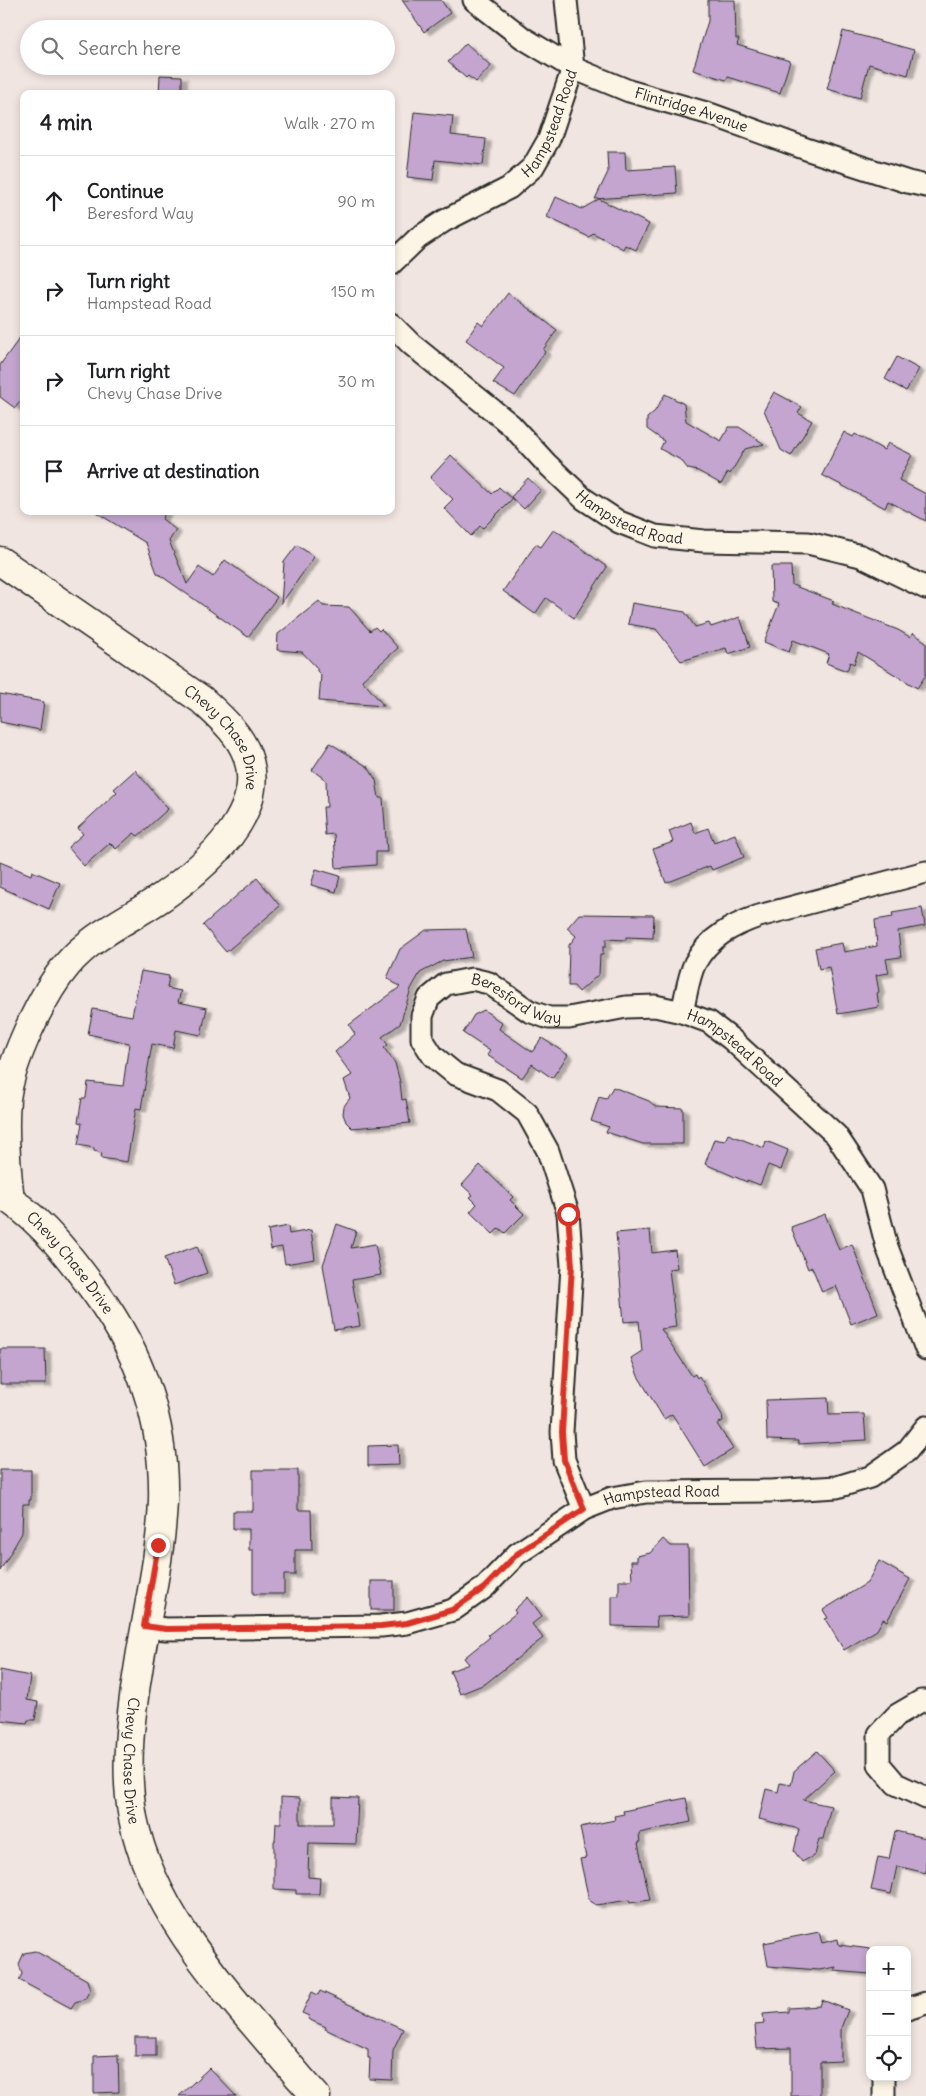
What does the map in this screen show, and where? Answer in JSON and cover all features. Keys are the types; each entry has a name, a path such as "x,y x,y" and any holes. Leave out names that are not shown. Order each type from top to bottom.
{"main road":[{"name":"Chevy Chase Drive","path":"0,561 202,700 238,738 247,755 251,773 251,784 247,802 238,823 218,851 162,896 84,948 66,965 30,1024 7,1096 4,1134 10,1200 28,1212 64,1252 111,1313 134,1356 151,1397 159,1437 163,1501 158,1545 130,1721 129,1777 133,1818 143,1850 157,1887 188,1940 298,2077 316,2096"}],"street":[{"name":"Flintridge Avenue","path":"474,0 523,38 573,68 629,91 710,114 818,153 926,186"},
{"name":"Hampstead Road","path":"395,260 418,238 444,220 509,188 533,166 549,140 558,108 573,68 566,0"},
{"name":"Hampstead Road","path":"395,328 411,344 511,425 546,463 584,498 619,522 655,536 730,542 808,544 861,556 926,588"},
{"name":"Hampstead Road","path":"926,872 759,916 733,925 713,940 695,963 682,1012 708,1022 731,1039 836,1135 872,1189 887,1248 926,1349"},
{"name":"Beresford Way","path":"584,1509 564,1460 562,1432 572,1266 568,1214 548,1151 527,1113 498,1090 455,1074 433,1056 422,1039 422,1016 429,998 446,984 472,979 489,983 529,1011 549,1018 569,1018 626,1007 656,1006 682,1012"},
{"name":"Hampstead Road","path":"144,1626 185,1629 381,1626 407,1623 452,1610 484,1588 517,1554 584,1509 612,1498 646,1492 770,1491 837,1487 870,1477 907,1450 926,1427"},
{"path":"926,1701 921,1701 897,1715 879,1734 880,1764 896,1784 926,1798"},
{"path":"911,2008 926,2003"},
{"path":"884,2081 884,2096"}],"building":[{"path":"402,0 441,0 450,13 424,32"},
{"path":"708,0 735,0 736,39 739,39 737,45 790,61 780,93 728,77 726,80 693,70 708,21"},
{"path":"843,31 914,50 908,75 869,64 860,98 827,89"},
{"path":"466,43 491,66 476,82 468,76 466,78 448,62"},
{"path":"160,75 182,76 182,90 159,90"},
{"path":"414,112 453,116 451,135 486,139 483,165 435,160 433,180 407,177"},
{"path":"607,152 625,152 626,170 675,167 677,193 595,199 608,172"},
{"path":"556,197 582,209 599,199 649,224 636,250 625,245 623,249 593,233 589,237 547,217"},
{"path":"508,293 557,330 543,350 545,352 515,396 493,383 504,368 466,340 478,322 483,326"},
{"path":"20,338 20,401 15,408 0,397 0,365"},
{"path":"897,357 919,369 906,391 885,379"},
{"path":"774,392 802,407 798,413 812,421 791,456 781,450 764,410"},
{"path":"665,394 684,404 686,421 721,441 729,427 739,427 764,444 745,449 730,474 728,472 721,484 698,471 688,469 681,460 660,449 664,441 647,429 647,418 655,411"},
{"path":"844,432 853,437 855,434 884,450 888,443 912,455 899,480 926,494 926,521 888,501 885,508 822,475"},
{"path":"451,455 492,494 499,487 512,499 483,528 480,526 471,536 444,508 453,499 430,478"},
{"path":"528,478 541,490 524,509 511,497"},
{"path":"100,515 164,515 162,519 176,530 169,541 187,584 199,567 213,577 225,560 277,597 248,637 157,573 146,543"},
{"path":"554,529 607,567 574,618 546,598 535,614 503,591 536,544 541,547"},
{"path":"297,545 314,557 281,604 284,562"},
{"path":"771,566 791,566 792,585 834,601 832,604 898,630 910,637 913,633 926,642 926,675 917,688 858,652 854,664 850,662 847,671 826,663 829,654 793,640 789,652 764,642 779,604 772,602"},
{"path":"319,601 323,606 349,607 370,631 375,627 379,631 381,629 398,648 362,680 384,706 319,701 321,675 317,668 302,652 277,650 278,634"},
{"path":"632,603 685,612 695,627 709,623 711,627 740,617 750,647 728,654 726,648 681,661 656,629 628,624"},
{"path":"0,694 44,702 40,730 0,722"},
{"path":"330,743 368,767 376,780 379,798 383,798 387,852 376,852 376,865 336,868 334,834 325,835 323,807 327,807 326,780 312,770"},
{"path":"135,770 168,809 138,836 134,833 116,849 110,843 84,866 68,847 83,834 78,828 117,792 114,789"},
{"path":"691,822 695,833 708,828 714,842 735,834 744,857 712,870 710,866 666,883 653,849 673,842 669,831"},
{"path":"0,862 31,875 32,871 60,883 49,909 0,887"},
{"path":"316,869 340,876 336,892 311,885"},
{"path":"257,878 280,906 226,952 203,925"},
{"path":"922,908 925,926 898,931 901,957 886,959 889,973 876,975 879,1007 838,1014 829,967 819,969 815,948 842,943 844,952 877,946 875,920 893,917 892,913"},
{"path":"579,914 654,915 653,938 626,937 626,940 606,939 603,955 600,955 599,974 579,992 574,986 568,986 569,945 576,936 567,928"},
{"path":"466,929 472,957 443,961 420,973 411,989 400,1024 382,1037 388,1045 384,1048 395,1063 402,1100 406,1099 410,1123 352,1128 346,1122 343,1114 344,1106 350,1098 344,1080 352,1075 335,1052 355,1034 349,1025 400,987 387,978 400,949 426,930"},
{"path":"141,971 169,976 167,988 181,991 178,1002 207,1008 201,1035 176,1030 173,1048 152,1044 141,1109 136,1108 127,1162 101,1158 102,1153 94,1151 94,1148 78,1145 82,1123 78,1122 82,1098 86,1098 88,1082 123,1086 129,1043 88,1034 93,1009 132,1016"},
{"path":"484,1010 502,1023 499,1029 532,1052 542,1038 568,1055 552,1078 532,1064 522,1078 487,1055 490,1051 463,1033 474,1015"},
{"path":"613,1087 649,1101 656,1107 683,1108 683,1144 643,1144 606,1132 609,1127 591,1121 599,1097 606,1099"},
{"path":"728,1134 764,1148 766,1141 788,1150 781,1170 768,1165 760,1185 747,1180 747,1182 705,1164 714,1139 725,1141"},
{"path":"480,1165 513,1197 510,1200 524,1214 505,1233 499,1228 493,1234 470,1212 477,1204 470,1197 473,1195 462,1185"},
{"path":"825,1214 839,1250 852,1244 878,1313 851,1324 836,1286 822,1292 812,1267 808,1269 791,1227"},
{"path":"337,1224 356,1231 351,1248 375,1244 381,1275 352,1280 360,1326 334,1330 323,1265"},
{"path":"288,1226 289,1234 311,1230 315,1259 285,1264 282,1247 271,1249 268,1230"},
{"path":"650,1230 652,1253 675,1250 677,1268 669,1269 676,1327 661,1329 692,1376 695,1374 697,1378 699,1376 722,1415 723,1421 717,1424 733,1449 705,1467 672,1414 664,1419 638,1376 631,1358 642,1351 639,1321 624,1322 616,1233"},
{"path":"197,1246 207,1273 174,1285 164,1258"},
{"path":"0,1349 45,1349 46,1384 0,1384"},
{"path":"828,1398 829,1415 864,1414 866,1440 798,1444 798,1441 767,1440 766,1400"},
{"path":"398,1445 399,1465 368,1466 368,1446"},
{"path":"0,1470 31,1470 31,1500 29,1500 29,1504 23,1504 22,1533 0,1571"},
{"path":"253,1470 298,1470 298,1510 311,1510 312,1550 295,1550 295,1575 284,1575 284,1594 253,1594 253,1550 249,1550 249,1529 233,1529 233,1511 253,1511"},
{"path":"663,1539 671,1546 688,1546 689,1616 656,1617 657,1627 612,1626 612,1596 619,1596 619,1580 632,1580 631,1561 637,1561 637,1556 650,1553"},
{"path":"879,1561 910,1579 887,1621 883,1619 877,1630 844,1650 825,1619 828,1618 823,1610 867,1583"},
{"path":"371,1581 394,1581 394,1610 371,1610"},
{"path":"528,1597 542,1616 532,1624 543,1638 485,1684 460,1694 450,1671 469,1664 464,1658 490,1637 488,1635 516,1613 514,1610"},
{"path":"0,1670 30,1676 27,1700 38,1702 35,1720 28,1720 27,1723 0,1720"},
{"path":"817,1751 835,1771 803,1800 831,1806 823,1839 819,1839 815,1855 802,1862 794,1851 799,1829 759,1819 766,1789 778,1792 780,1783 791,1785 794,1771"},
{"path":"281,1797 300,1798 300,1824 333,1824 333,1797 358,1798 356,1844 309,1843 308,1877 320,1878 319,1894 296,1894 296,1890 274,1889 274,1841 276,1823 281,1823"},
{"path":"686,1798 691,1822 639,1833 640,1843 638,1843 650,1900 630,1903 629,1900 596,1905 589,1900 580,1859 586,1858 580,1827 615,1820 614,1816 624,1814 623,1811"},
{"path":"895,1831 926,1838 926,1873 897,1866 891,1894 871,1890 878,1857 889,1859"},
{"path":"819,1932 822,1943 838,1939 839,1945 866,1948 866,1974 834,1971 836,1967 819,1970 768,1966 764,1943"},
{"path":"35,1951 87,1980 90,1990 85,1999 75,2002 71,2008 19,1980 22,1974 19,1964 24,1953"},
{"path":"320,1991 403,2029 393,2050 392,2080 369,2079 370,2058 368,2058 368,2049 325,2029 326,2027 308,2019 309,2016 302,2013 312,1992 318,1995"},
{"path":"822,2000 848,2010 841,2028 841,2061 820,2062 820,2096 791,2096 791,2048 757,2049 755,2025 764,2024 763,2014 789,2012 789,2008 820,2006"},
{"path":"135,2037 156,2037 156,2056 135,2056"},
{"path":"118,2055 119,2092 94,2093 94,2056"},
{"path":"209,2068 236,2096 179,2096"}],"route":[{"path":"158,1545 144,1626 166,1629 381,1626 407,1623 452,1610 484,1588 517,1554 584,1509 564,1460 562,1432 572,1266 568,1214"}]}
